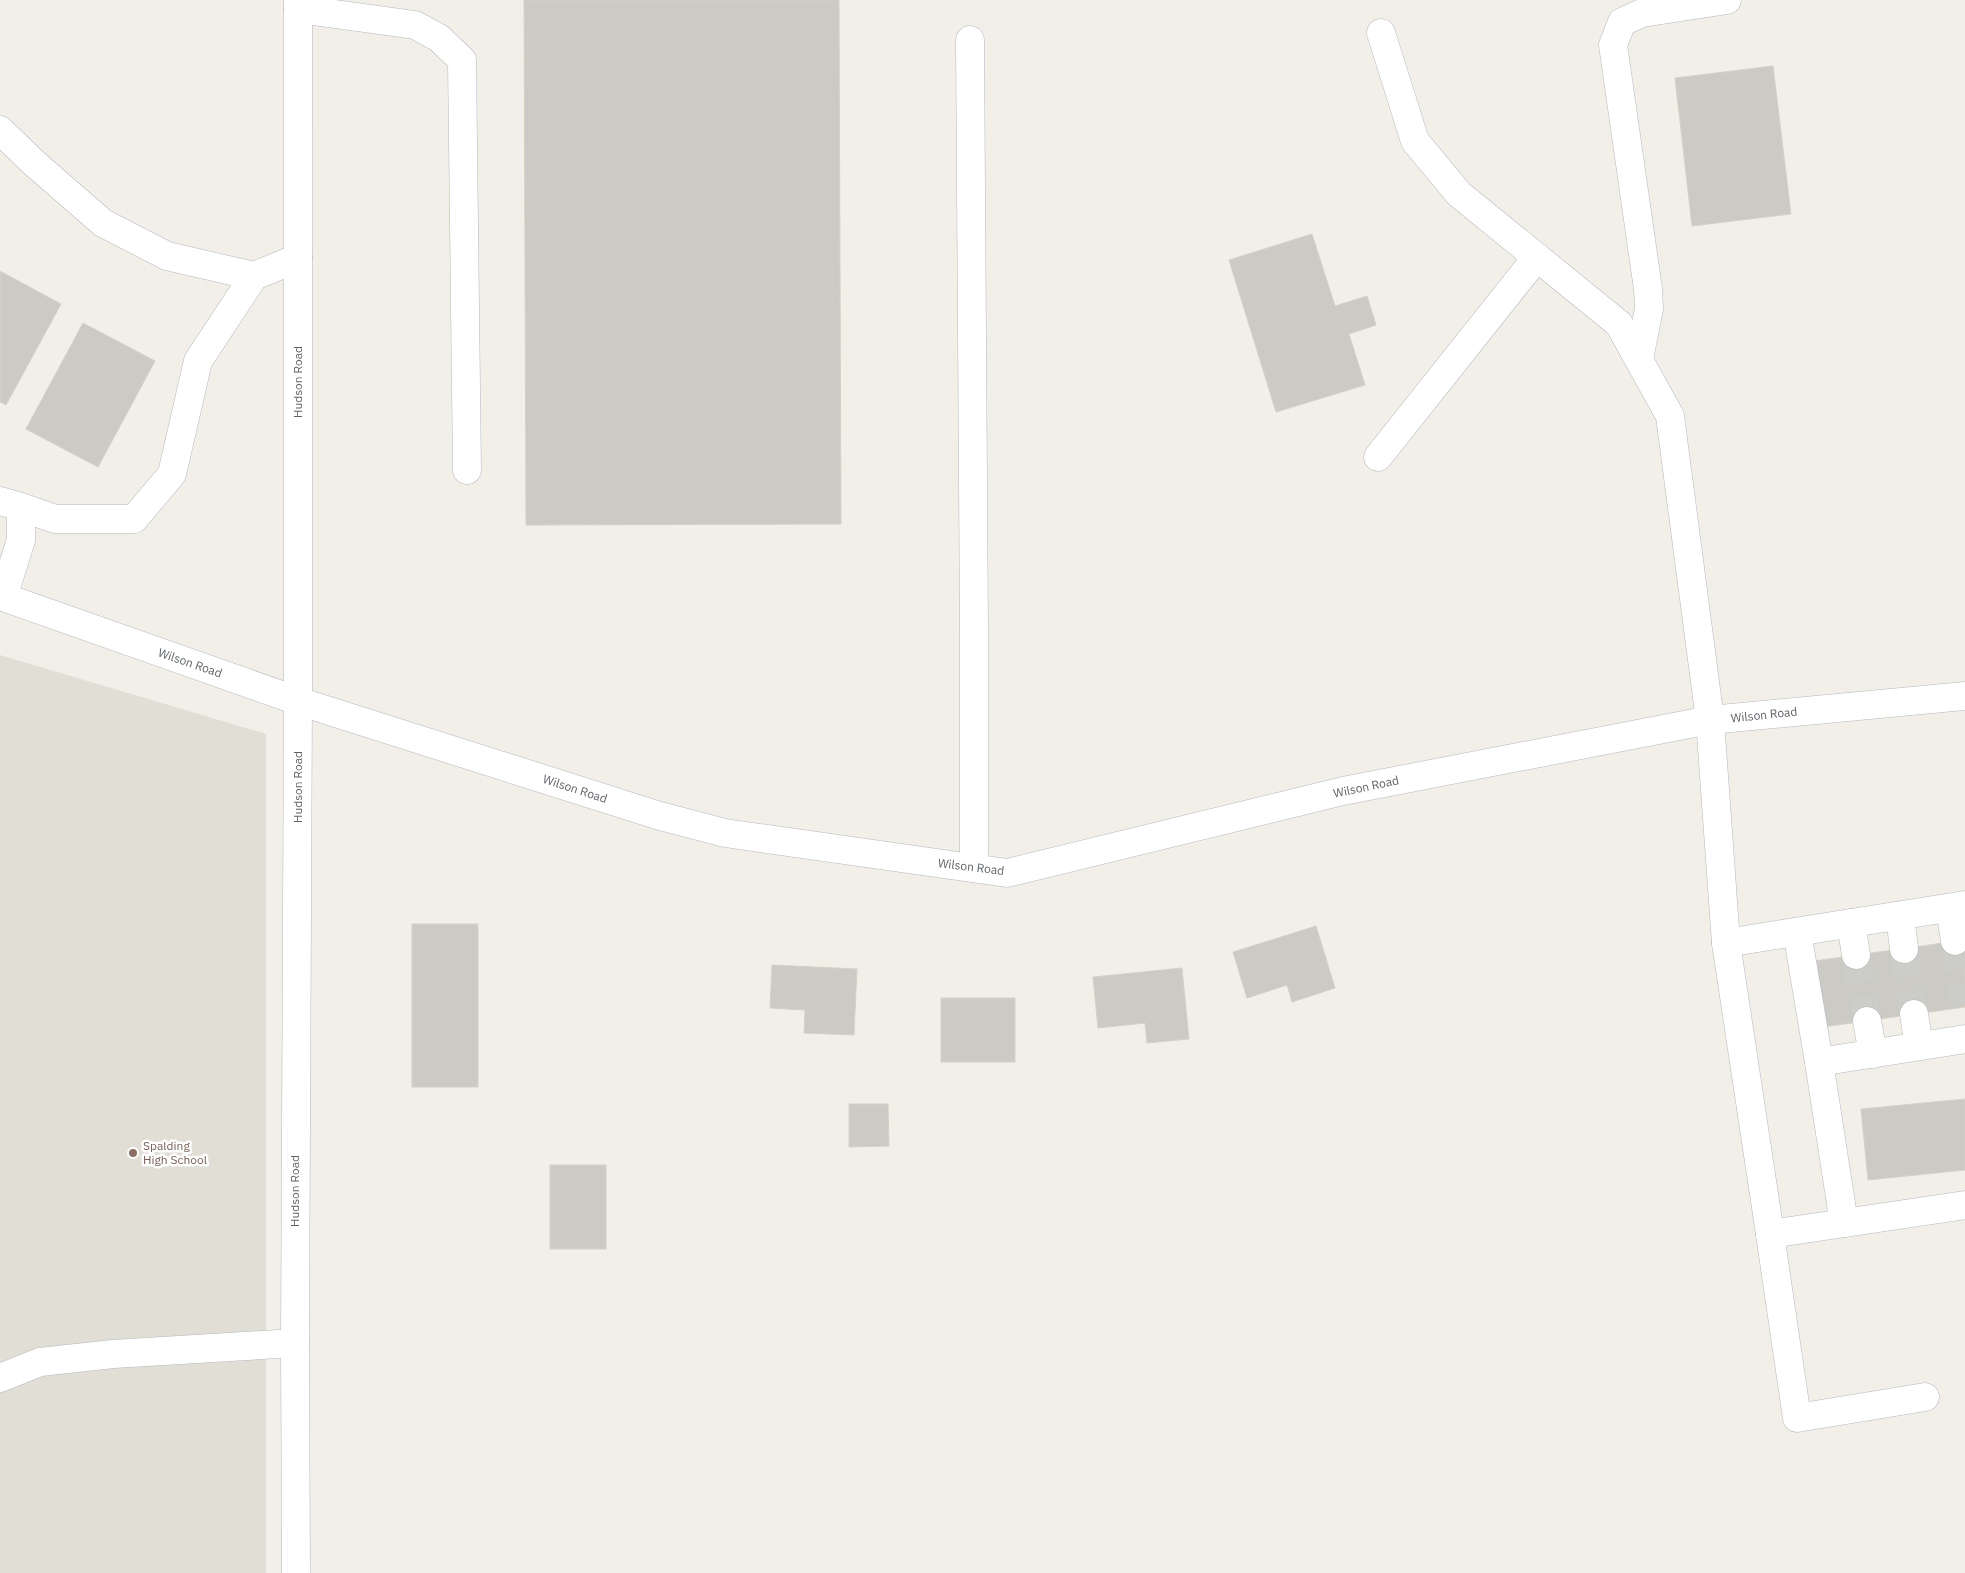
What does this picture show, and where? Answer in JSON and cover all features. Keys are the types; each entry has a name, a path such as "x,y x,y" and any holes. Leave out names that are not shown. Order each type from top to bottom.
{"street":[{"path":"1639,359 1649,309 1648,289 1612,45 1622,22 1642,13 1727,0"},
{"path":"298,4 415,25 439,38 462,60 467,470"},
{"name":"Hudson Road","path":"296,1573 298,4"},
{"path":"1381,33 1415,141 1459,194 1619,324 1670,416 1710,720 1726,943 1797,1418 1925,1397"},
{"path":"970,40 974,868"},
{"path":"0,130 34,163 103,223 167,256 254,276"},
{"path":"1378,457 1537,257"},
{"path":"11,504 55,519 134,519 172,474 198,360 254,276 298,258"},
{"path":"1,597 21,540 11,504"},
{"name":"Wilson Road","path":"1,597 298,701 660,816 726,833 1008,873 1343,792 1710,720 1965,696"},
{"path":"1726,943 1957,907 1955,941"},
{"path":"1900,916 1904,948"},
{"path":"1851,923 1856,955"},
{"path":"1796,932 1819,1062 1844,1223"},
{"path":"1914,1014 1919,1046"},
{"path":"1867,1021 1874,1054"},
{"path":"1819,1062 1965,1039"},
{"path":"1770,1234 1965,1205"},
{"path":"0,1378 40,1362 113,1354 295,1343"}],"shaded area":[{"name":"Spalding High School","path":"0,655 266,734 266,1573 0,1573"}],"building":[{"path":"524,0 839,0 841,524 526,525"},
{"path":"1773,66 1791,214 1692,226 1675,78"},
{"path":"1312,234 1335,306 1367,296 1376,325 1349,334 1365,385 1276,412 1229,260"},
{"path":"0,271 61,304 6,405 0,402"},
{"path":"83,323 155,361 98,467 26,429"},
{"path":"412,924 478,924 478,1087 412,1087"},
{"path":"1316,926 1335,988 1292,1002 1287,985 1247,998 1233,952"},
{"path":"1965,940 1965,1007 1823,1027 1814,961"},
{"path":"772,965 857,969 854,1035 804,1033 805,1010 770,1008"},
{"path":"1182,968 1189,1039 1147,1043 1145,1023 1098,1028 1093,977"},
{"path":"941,998 1015,998 1015,1062 941,1062"},
{"path":"1965,1099 1965,1170 1868,1180 1861,1109"},
{"path":"849,1104 888,1104 889,1146 849,1147"},
{"path":"550,1165 606,1165 606,1249 550,1249"}],"tunnel":[{"path":"1955,941 1965,1002"},
{"path":"1904,949 1914,1014"},
{"path":"1856,955 1867,1021"}],"place":[{"name":"Spalding High School","path":"133,1153"}]}
